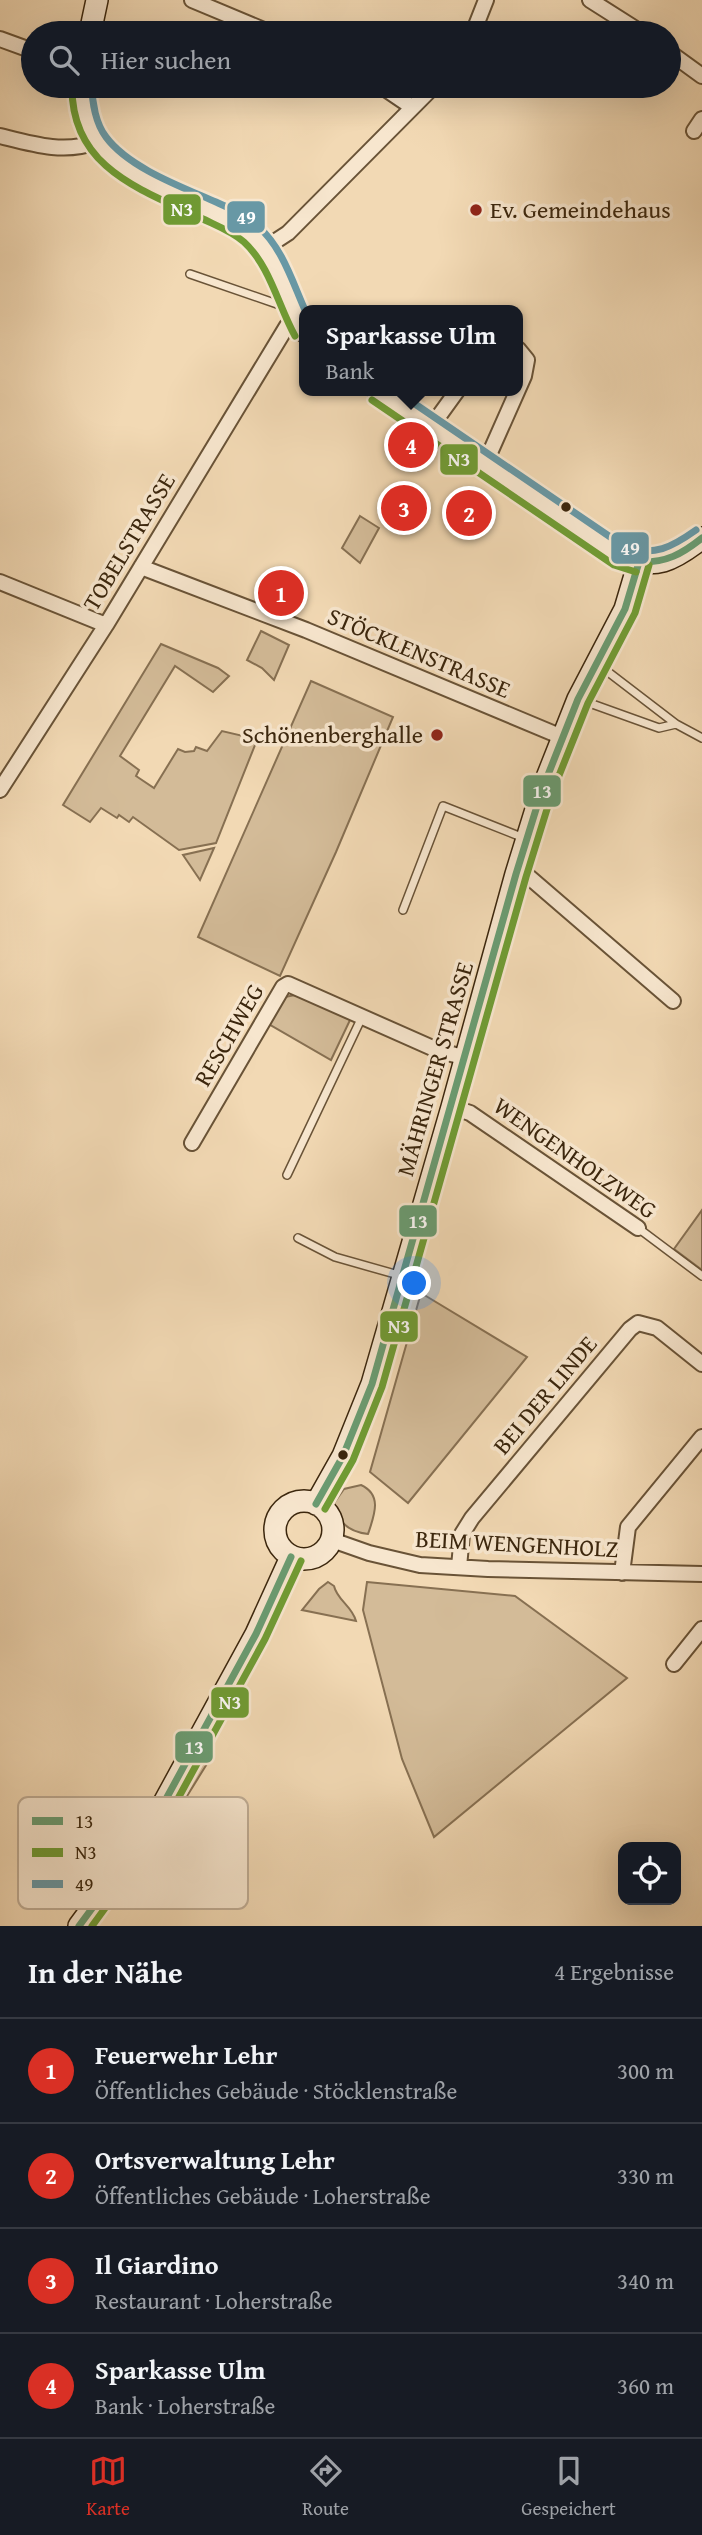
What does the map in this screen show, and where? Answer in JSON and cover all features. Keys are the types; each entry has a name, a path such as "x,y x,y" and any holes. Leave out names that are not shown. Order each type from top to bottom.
{"street":[{"path":"93,21 97,0"},
{"path":"192,0 242,21"},
{"path":"478,21 486,0"},
{"path":"590,0 623,21"},
{"path":"0,39 21,47"},
{"path":"681,61 702,76"},
{"path":"84,98 86,116 96,142 113,159 145,179 247,231 265,248 278,268 296,316"},
{"path":"399,98 412,107"},
{"path":"265,248 288,233 421,98"},
{"path":"0,136 44,147 72,148 96,142"},
{"name":"TOBELSTRASSE","path":"0,790 106,625 281,336 296,316"},
{"path":"523,355 527,360 523,378"},
{"path":"386,396 611,550 630,560 657,563 678,557 702,538"},
{"path":"431,426 453,396"},
{"path":"485,464 515,396"},
{"name":"MÄHRINGER STRASSE","path":"316,1504 343,1456 372,1384 526,839 562,737 578,699 625,609 639,562"},
{"name":"STÖCKLENSTRASSE","path":"141,568 306,630 562,737"},
{"path":"0,582 106,625"},
{"path":"516,874 529,877 673,1001"},
{"name":"RESCHWEG","path":"192,1143 283,987 288,985 437,1050 466,1058"},
{"name":"WENGENHOLZWEG","path":"452,1107 470,1113 638,1228"},
{"name":"BEI DER LINDE","path":"459,1567 462,1534 472,1518 630,1329 638,1323 657,1328 702,1364"},
{"path":"622,1573 628,1527 702,1437"},
{"path":"308,1501 316,1504 329,1515 332,1540 322,1553 315,1557 291,1557 284,1552 275,1535 278,1516 291,1504 308,1501"},
{"name":"BEIM WENGENHOLZ","path":"332,1540 369,1553 420,1564 702,1574"},
{"path":"167,1797 257,1634 291,1557"},
{"path":"674,1664 702,1629"},
{"path":"79,1926 92,1909"}],"lane":[{"path":"191,275 277,304 296,316"},
{"path":"596,663 676,724 702,738"},
{"path":"578,699 659,728 676,724"},
{"path":"403,910 443,806 526,839"},
{"path":"287,1175 362,1017"},
{"name":"WENGENHOLZWEG","path":"638,1228 702,1276"},
{"path":"298,1238 335,1257 403,1277"}],"shaded area":[{"path":"360,516 379,528 360,563 342,548"},
{"path":"261,631 289,645 274,680 262,668 247,660"},
{"path":"161,644 218,668 229,676 213,692 175,666 120,756 139,770 136,776 154,788 178,749 185,752 194,751 196,747 207,751 222,731 252,738 255,745 216,843 179,850 133,817 129,822 101,808 90,822 63,805"},
{"path":"311,681 393,717 280,976 198,937"},
{"path":"214,848 200,880 183,855"},
{"path":"295,995 351,1018 331,1060 267,1023 280,998"},
{"path":"702,1210 702,1270 674,1249"},
{"path":"421,1293 527,1357 408,1503 370,1472"},
{"path":"361,1485 372,1494 375,1506 368,1534 345,1525 338,1516 334,1503 344,1489"},
{"path":"328,1582 334,1586 356,1621 302,1610"},
{"path":"367,1582 515,1596 627,1678 434,1837 402,1759 363,1610"},
{"path":"202,1755 210,1759 186,1797 172,1797"},
{"path":"98,1909 109,1909 96,1926 87,1926"}],"transit line":[{"name":"N3","path":"73,98 75,114 83,137 96,156 113,172 155,197 223,229 244,242 261,262 295,336"},
{"name":"49","path":"93,98 97,120 106,137 128,158 157,176 254,222 267,235 280,255 303,305"},
{"name":"49","path":"403,396 625,547 645,551 662,549 696,530"},
{"name":"N3","path":"372,400 614,565 636,572"},
{"name":"13","path":"639,562 657,561 673,556 702,538"},
{"name":"13","path":"316,1504 343,1456 372,1384 542,790 578,699 625,609 639,562"},
{"name":"N3","path":"325,1509 353,1460 382,1387 552,793 588,703 635,613 649,565"},
{"name":"13","path":"167,1797 256,1634 291,1557"},
{"name":"N3","path":"179,1797 265,1639 301,1561"},
{"name":"13","path":"79,1926 92,1909"},
{"name":"N3","path":"92,1926 104,1909"}],"place":[{"name":"Ev. Gemeindehaus","path":"476,210"},
{"name":"Sparkasse Ulm","path":"411,445"},
{"name":"Il Giardino","path":"404,508"},
{"name":"Ortsverwaltung Lehr","path":"469,513"},
{"name":"Feuerwehr Lehr","path":"281,593"},
{"name":"Schönenberghalle","path":"437,735"}]}
